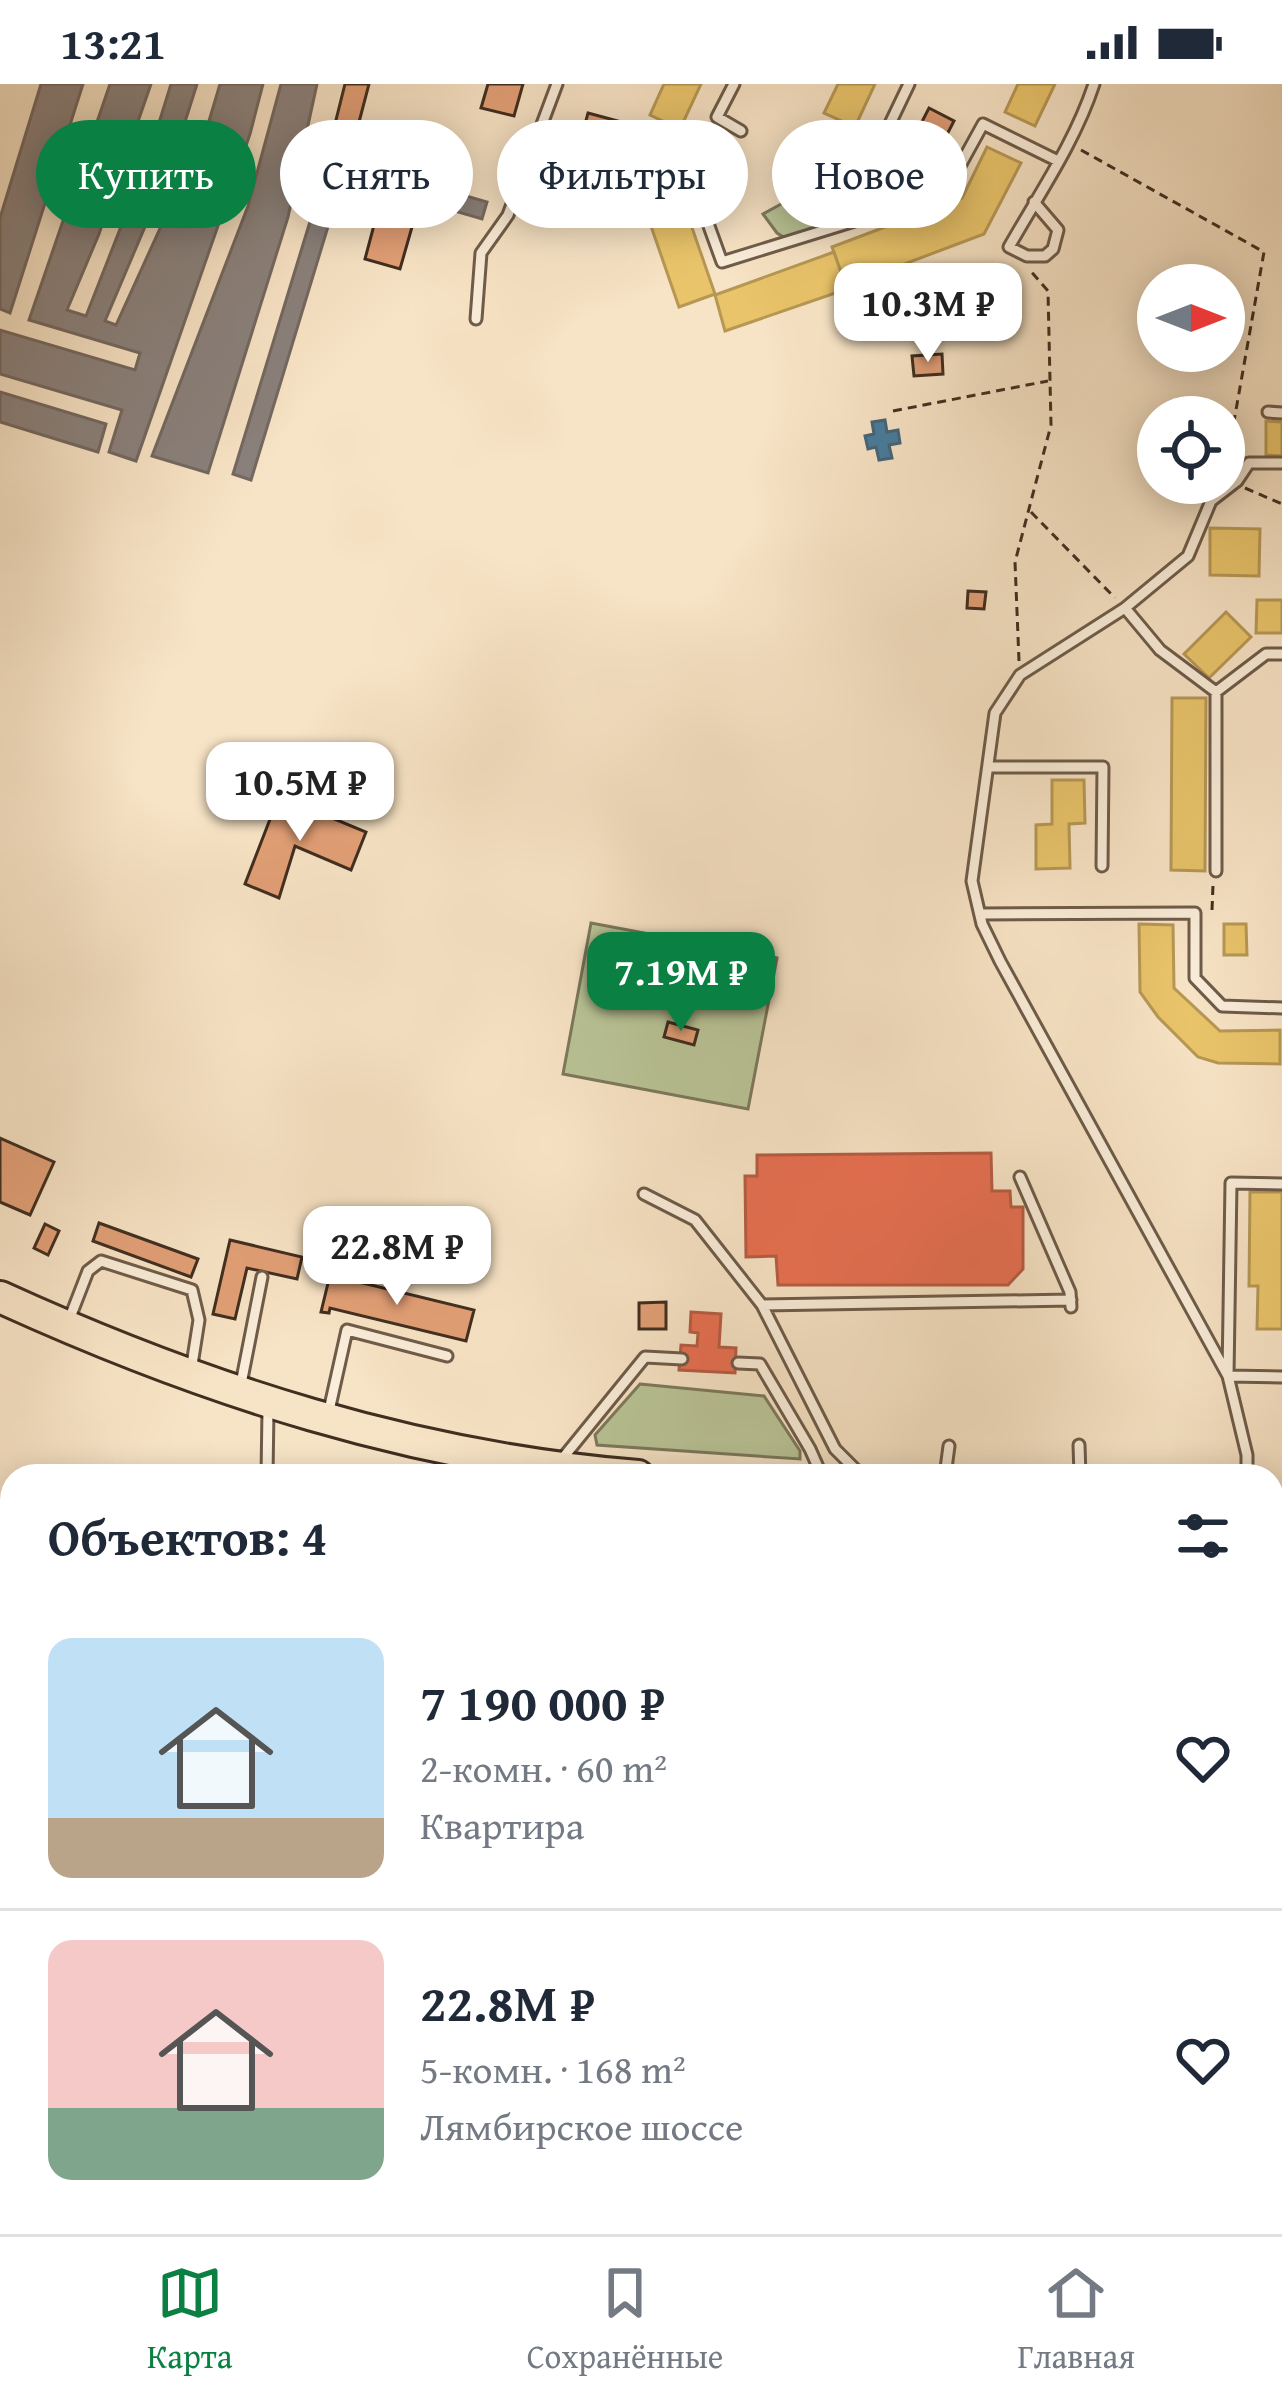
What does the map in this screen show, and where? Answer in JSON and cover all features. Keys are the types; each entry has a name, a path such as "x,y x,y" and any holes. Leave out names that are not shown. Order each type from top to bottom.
{"main road":[{"path":"0,1297 67,1328 253,1399 436,1449 535,1464"}],"lane":[{"path":"545,120 557,84"},
{"path":"722,120 717,117 734,84"},
{"path":"892,120 909,84"},
{"path":"1034,202 1058,230 1045,256 1027,256 1010,247 1034,202 1069,144 1094,84"},
{"path":"710,228 722,262 945,193 983,124 1058,161"},
{"path":"476,319 481,253 499,228"},
{"path":"1268,412 1282,413"},
{"path":"1245,470 1249,464 1282,463"},
{"path":"1210,504 1188,556 1125,608 1020,675 995,713 972,881 980,914 1012,982 1228,1376"},
{"path":"1125,608 1160,650 1216,692"},
{"path":"1216,692 1267,654 1282,654"},
{"path":"1216,692 1216,871"},
{"path":"988,766 1103,767 1102,866"},
{"path":"980,914 1195,913 1195,978 1222,1006 1282,1008"},
{"path":"762,1305 1071,1304 1020,1177"},
{"path":"1247,1464 1228,1376 1231,1183 1282,1184"},
{"path":"644,1194 695,1220 762,1305 836,1449 850,1464"},
{"path":"67,1328 88,1271 101,1261 192,1290 199,1319 190,1377"},
{"path":"262,1277 253,1399 265,1464"},
{"path":"327,1420 347,1330 446,1356"},
{"path":"557,1464 645,1357 682,1359"},
{"path":"738,1363 760,1364 817,1464"},
{"path":"1228,1376 1282,1377"},
{"path":"1079,1445 1080,1464"},
{"path":"947,1464 950,1447"}],"path":[{"path":"1069,144 1264,252 1238,396"},
{"path":"1010,247 1048,292 1051,425 1015,562 1020,675"},
{"path":"893,411 1050,381"},
{"path":"1245,486 1282,504"},
{"path":"1031,512 1125,608"},
{"path":"1212,910 1213,885"}],"green space":[{"path":"773,228 815,228 787,239"},
{"path":"591,923 777,958 748,1109 563,1074"},
{"path":"640,1384 764,1396 800,1451 800,1459 597,1445 595,1435"}],"building: Жильё":[{"path":"664,84 701,84 684,120 650,115"},
{"path":"838,84 875,84 858,120 840,120 824,113"},
{"path":"1018,84 1055,84 1035,126 1005,112"},
{"path":"987,147 1021,163 984,234 846,286 832,247 882,228 967,228 967,188"},
{"path":"652,228 692,228 715,294 679,307"},
{"path":"834,252 847,289 725,331 715,295"},
{"path":"1266,421 1282,422 1282,456 1266,455"},
{"path":"1210,528 1260,529 1259,576 1210,575"},
{"path":"1257,600 1282,600 1282,633 1256,633"},
{"path":"1226,612 1251,637 1209,678 1184,654"},
{"path":"1172,698 1206,698 1205,871 1171,870"},
{"path":"1052,780 1084,780 1085,823 1069,824 1070,868 1036,869 1036,825 1052,824"},
{"path":"1139,924 1173,925 1174,988 1220,1031 1280,1030 1280,1064 1218,1063 1198,1057 1140,992"},
{"path":"1224,924 1246,924 1247,955 1224,955"},
{"path":"1250,1192 1282,1192 1282,1329 1257,1329 1258,1286 1249,1286"}],"building: Торговля":[{"path":"991,1153 992,1191 1010,1191 1011,1207 1023,1207 1023,1269 1008,1285 778,1285 776,1256 746,1257 745,1176 757,1176 757,1155"},
{"path":"691,1312 721,1314 719,1347 736,1348 735,1373 679,1370 681,1345 697,1346 698,1333 690,1332"}],"building: Учреждения":[{"path":"885,420 887,432 898,430 900,443 889,445 892,458 879,460 876,447 868,449 865,436 874,434 872,422"}],"building: Промзона":[{"path":"41,84 83,84 72,120 36,120 37,228 10,313 0,309 0,218"},
{"path":"110,84 151,84 139,120 98,120"},
{"path":"171,84 197,84 186,120 160,120"},
{"path":"220,84 263,84 254,120 209,120"},
{"path":"281,84 317,84 309,120 280,120 280,228 285,228 208,473 152,456 240,228 256,228 256,176"},
{"path":"473,198 487,202 482,219 473,216"},
{"path":"61,228 101,228 67,310 86,316 120,228 144,228 105,321 116,325 160,228 217,228 136,461 109,452 122,410 0,374 0,330 135,370 140,353 29,320"},
{"path":"308,228 328,228 251,480 233,474"},
{"path":"0,392 106,424 98,452 0,422"}],"building: Прочее":[{"path":"345,84 369,84 360,120 336,120"},
{"path":"488,84 523,84 514,116 481,108"},
{"path":"929,108 952,120 923,120"},
{"path":"588,113 614,120 586,120"},
{"path":"373,228 412,228 400,269 365,259"},
{"path":"942,354 943,374 914,376 912,356"},
{"path":"968,591 986,592 984,609 967,608"},
{"path":"279,796 366,832 351,870 295,846 279,898 245,884"},
{"path":"668,1022 698,1030 694,1045 664,1037"},
{"path":"0,1138 54,1162 30,1215 0,1202"},
{"path":"99,1223 198,1259 191,1277 93,1241"},
{"path":"45,1224 59,1231 48,1255 34,1248"},
{"path":"230,1240 302,1257 297,1279 247,1268 235,1319 213,1314"},
{"path":"330,1275 474,1310 466,1341 330,1308 329,1313 321,1312"},
{"path":"666,1302 666,1329 639,1329 639,1303"}]}
